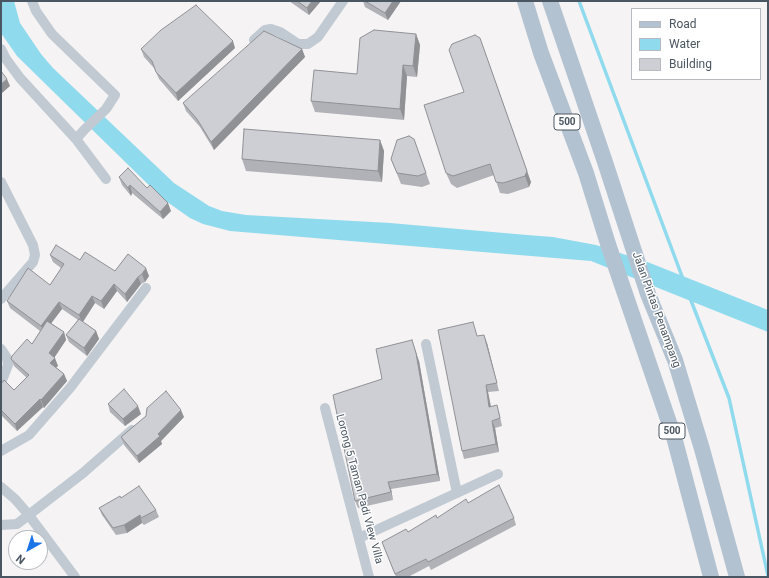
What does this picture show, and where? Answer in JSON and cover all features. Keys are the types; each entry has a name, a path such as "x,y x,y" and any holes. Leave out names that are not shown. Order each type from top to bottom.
{"main road":[{"name":"Jalan Pintas Penampang","path":"525,1 542,53 586,173 608,244 674,437 711,577"},
{"name":"Jalan Pintas Penampang","path":"550,1 634,248 648,294 675,360 702,449 736,577"}],"street":[{"path":"32,1 42,20 52,34 115,95 106,109 76,139"},
{"path":"248,46 265,30 271,29 280,32 298,44 308,44 318,37 343,1"},
{"path":"1,49 6,59 20,78 76,139 106,179"},
{"path":"1,182 33,245 35,256 33,262 1,299"},
{"path":"1,451 25,437 33,430 74,382 146,288"},
{"path":"426,344 457,493"},
{"path":"1,349 7,358 8,365 1,383"},
{"name":"Lorong 5 Taman Padi View Villa","path":"325,408 369,577"},
{"path":"1,525 17,524 83,473 139,424"},
{"path":"359,538 498,474"},
{"path":"1,487 15,499 28,514 75,577"}],"water":[{"path":"1,1 14,1 20,23 41,54 53,68 174,183 209,206 222,211 246,215 390,223 553,237 596,245 650,263 768,310 768,332 591,261 230,231 203,224 190,218 163,199 17,56 1,33"}],"building":[{"path":"297,1 312,1 307,8"},
{"path":"365,1 393,1 385,13"},
{"path":"196,5 233,41 176,93 156,72 152,61 141,49 161,30"},
{"path":"374,30 416,34 413,66 403,65 400,109 311,101 314,70 357,74 360,38"},
{"path":"264,31 302,49 211,142 197,119 183,103"},
{"path":"475,35 480,38 527,171 525,176 503,183 496,182 490,164 453,176 446,173 424,105 464,92 449,50 452,44"},
{"path":"1,71 7,79 1,84"},
{"path":"244,129 380,140 378,171 242,159"},
{"path":"409,136 414,139 426,173 418,176 397,173 391,159 397,140"},
{"path":"128,168 147,188 150,185 168,203 160,212 130,185 128,188 119,177"},
{"path":"56,245 80,260 85,252 115,271 128,254 146,268 125,294 114,284 101,301 92,296 79,315 59,302 41,326 7,301 28,268 50,285 64,264 50,255"},
{"path":"79,319 96,331 84,348 66,335"},
{"path":"47,321 64,332 49,353 55,358 50,363 64,374 41,400 40,399 15,424 1,410 1,384 4,380 14,390 29,375 11,359 12,356 27,339 32,344"},
{"path":"473,322 477,336 484,335 497,383 486,385 489,407 497,405 500,418 492,421 496,444 462,451 438,330"},
{"path":"412,340 416,353 437,474 388,482 391,492 355,501 333,395 382,379 376,349"},
{"path":"124,389 138,406 123,419 108,404"},
{"path":"166,391 181,410 158,434 160,436 137,456 121,437 146,416 147,408"},
{"path":"499,485 514,518 428,562 426,559 395,574 382,542 406,529 408,532 436,515 437,518 466,499 468,503"},
{"path":"139,486 156,510 141,518 140,515 124,525 113,528 99,508 120,496 121,498"}],"waterway":[{"path":"579,1 683,279"},
{"path":"690,298 729,398 768,576"}]}
